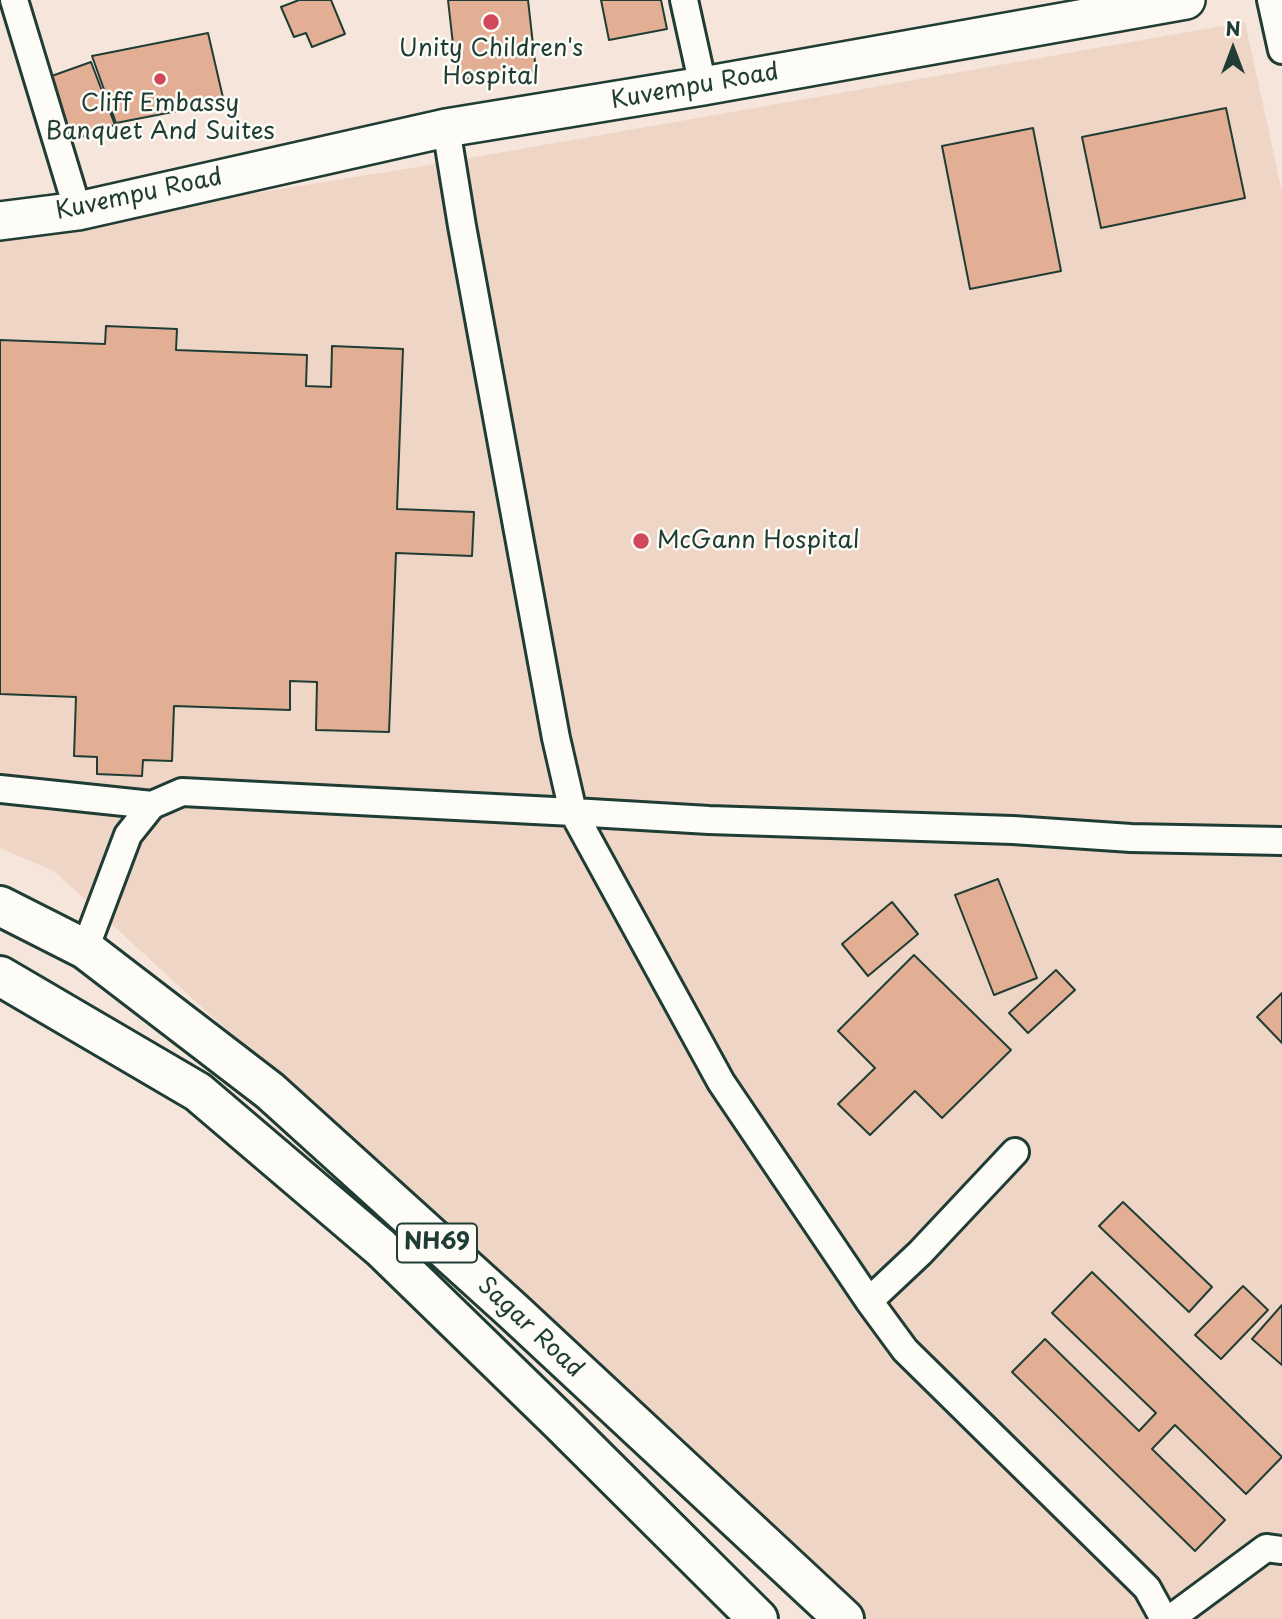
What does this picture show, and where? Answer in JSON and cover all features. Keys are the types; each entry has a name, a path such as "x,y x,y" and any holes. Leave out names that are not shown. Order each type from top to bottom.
{"highway":[{"name":"Sagar Road","path":"0,906 85,949 270,1091 844,1619"},
{"name":"Sagar Road","path":"0,976 209,1101 381,1248 758,1619"}],"main road":[{"name":"Kuvempu Road","path":"0,221 78,211 446,128 703,86 1186,0"}],"street":[{"path":"13,0 78,211"},
{"path":"684,0 703,86"},
{"path":"1271,0 1282,50"},
{"path":"446,128 556,738 573,812 721,1082 869,1301 905,1350 1147,1588 1164,1619"},
{"path":"0,789 152,805"},
{"path":"85,949 128,835 152,805 182,792 709,820 1013,830 1131,838 1282,841"},
{"path":"869,1301 920,1253 1015,1152"},
{"path":"1170,1619 1266,1548 1282,1550"}],"shaded area":[{"name":"McGann Hospital","path":"1245,22 1282,192 1282,1619 866,1619 54,871 0,848 0,234 424,166"}],"building":[{"path":"299,0 331,0 345,34 312,47 306,33 294,37 281,7"},
{"path":"448,0 528,0 536,71 457,80"},
{"path":"601,0 661,0 667,29 609,40"},
{"name":"Cliff Embassy Banquet And Suites","path":"208,33 224,102 116,123 92,56"},
{"path":"91,62 115,125 70,141 46,78"},
{"path":"1226,108 1245,198 1101,228 1082,137"},
{"path":"1033,128 1061,271 970,289 942,146"},
{"path":"106,326 177,329 176,350 307,355 306,386 331,387 332,346 403,349 397,509 474,512 472,556 396,553 389,732 316,730 317,682 290,681 290,710 174,706 172,761 143,760 142,776 97,774 97,757 74,756 76,697 0,694 0,340 105,344"},
{"path":"998,879 1037,978 994,995 955,895"},
{"path":"892,902 918,934 868,976 842,944"},
{"path":"914,955 1011,1050 942,1118 915,1091 870,1135 838,1104 875,1068 838,1031"},
{"path":"1056,970 1075,990 1028,1033 1009,1013"},
{"path":"1282,993 1282,1043 1257,1017"},
{"path":"1123,1202 1212,1287 1189,1312 1099,1226"},
{"path":"1092,1272 1282,1457 1246,1494 1175,1425 1152,1449 1225,1520 1195,1551 1012,1372 1045,1339 1139,1431 1156,1413 1052,1313"},
{"path":"1243,1286 1268,1310 1221,1359 1195,1335"},
{"path":"1282,1305 1282,1365 1252,1339"}],"place":[{"name":"Unity Children's Hospital","path":"491,22"},
{"name":"Cliff Embassy Banquet And Suites","path":"160,79"},
{"name":"McGann Hospital","path":"641,541"}]}
